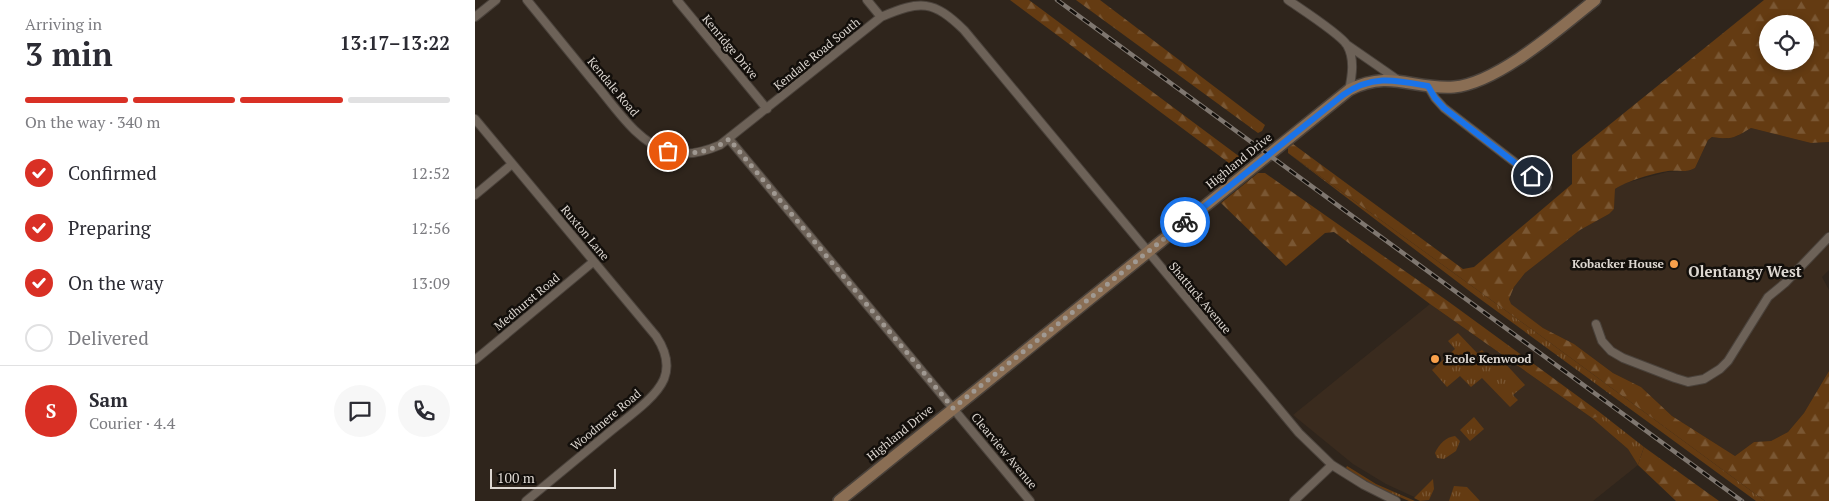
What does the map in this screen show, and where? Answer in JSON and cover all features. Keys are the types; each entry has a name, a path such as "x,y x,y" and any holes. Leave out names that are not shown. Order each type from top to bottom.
{"street":[{"path":"475,17 497,0"},
{"name":"Kendale Road","path":"527,0 631,125 654,145 668,151 683,154 714,148 729,139"},
{"name":"Kenridge Drive","path":"677,0 767,109"},
{"path":"867,0 881,17"},
{"path":"1288,0 1346,44 1399,80"},
{"path":"1303,10 1304,0"},
{"name":"Highland Drive","path":"839,501 1349,90 1373,81 1399,80 1428,86 1456,86 1476,81 1496,73 1522,56 1595,0"},
{"name":"Kendale Road South","path":"729,139 881,17 901,5 912,2 925,2"},
{"name":"Shattuck Avenue","path":"925,2 947,13 964,30 1290,424 1332,465 1364,485 1396,501"},
{"path":"1346,44 1351,58 1352,74 1349,90"},
{"path":"1428,86 1444,108 1547,187"},
{"name":"Ruxton Lane","path":"475,119 655,336 663,351 667,368"},
{"name":"Clearview Avenue","path":"729,139 1030,501"},
{"path":"475,195 512,164"},
{"path":"1596,324 1600,337 1607,348 1623,358 1688,382 1704,379 1720,369 1728,361 1769,297 1829,237"},
{"name":"Medhurst Road","path":"475,360 593,262"},
{"name":"Woodmere Road","path":"526,501 632,414 657,391 664,379 667,368"},
{"path":"1294,501 1332,465"}],"shaded area":[{"path":"1751,128 1811,143 1829,142 1829,270 1822,277 1829,290 1829,371 1804,413 1788,432 1771,441 1754,442 1735,456 1672,416 1641,387 1613,373 1574,344 1543,328 1510,304 1509,299 1514,287 1525,273 1580,230 1609,214 1614,209 1615,189 1622,184 1667,172 1691,170 1695,168 1708,140 1713,137 1727,139"},
{"name":"Ecole Kenwood","path":"1430,304 1592,418 1628,449 1638,465 1593,501 1423,501 1386,484 1353,464 1293,415"}],"green space":[{"path":"1010,0 1029,0 1240,157 1243,162 1237,169"},
{"path":"1076,0 1100,0 1265,125 1262,131 1258,133"},
{"path":"1764,0 1829,0 1829,142 1811,143 1751,128 1733,137 1712,137 1708,140 1695,168 1655,174 1633,180 1615,189 1614,209 1609,214 1580,230 1525,273 1514,287 1509,299 1511,304 1543,328 1574,344 1613,373 1641,387 1672,416 1735,456 1754,442 1771,441 1788,432 1804,413 1829,371 1829,501 1765,501 1288,153 1288,148 1293,144 1463,269 1474,267 1572,184 1572,155"},
{"path":"1288,153 1765,501 1756,501 1476,296"},
{"path":"1258,173 1265,173 1449,302 1598,411 1598,417 1592,418 1430,304 1334,232 1325,233 1286,266 1221,203"},
{"path":"1458,333 1477,353 1482,350 1497,366 1503,361 1525,385 1513,395 1518,400 1510,407 1482,378 1471,387 1460,376 1447,387 1432,370 1455,349 1448,341"},
{"path":"1598,411 1644,447 1638,465 1628,449 1592,418 1597,417"},
{"path":"1474,417 1484,429 1470,441 1460,430"},
{"path":"1455,436 1460,441 1456,451 1444,459 1437,458 1435,453 1441,444 1446,439"},
{"path":"1644,447 1719,501 1676,501 1638,465"},
{"path":"1347,466 1376,484 1415,501 1409,501 1361,478 1346,468"},
{"path":"1433,479 1434,489 1429,500 1420,501 1414,498"},
{"path":"1454,486 1467,487 1480,501 1449,501"}],"railway":[{"path":"1057,0 1742,501"}],"way so far":[{"path":"668,151 683,154 694,153 721,145 729,139 953,408 1185,222"}],"place":[{"name":"Kobacker House","path":"1674,264"},
{"name":"Ecole Kenwood","path":"1435,359"}],"district":[{"name":"Olentangy West","path":"1745,272"}],"route":[{"path":"1185,222 1349,90 1373,81 1399,80 1428,86 1444,108 1532,176"}]}
